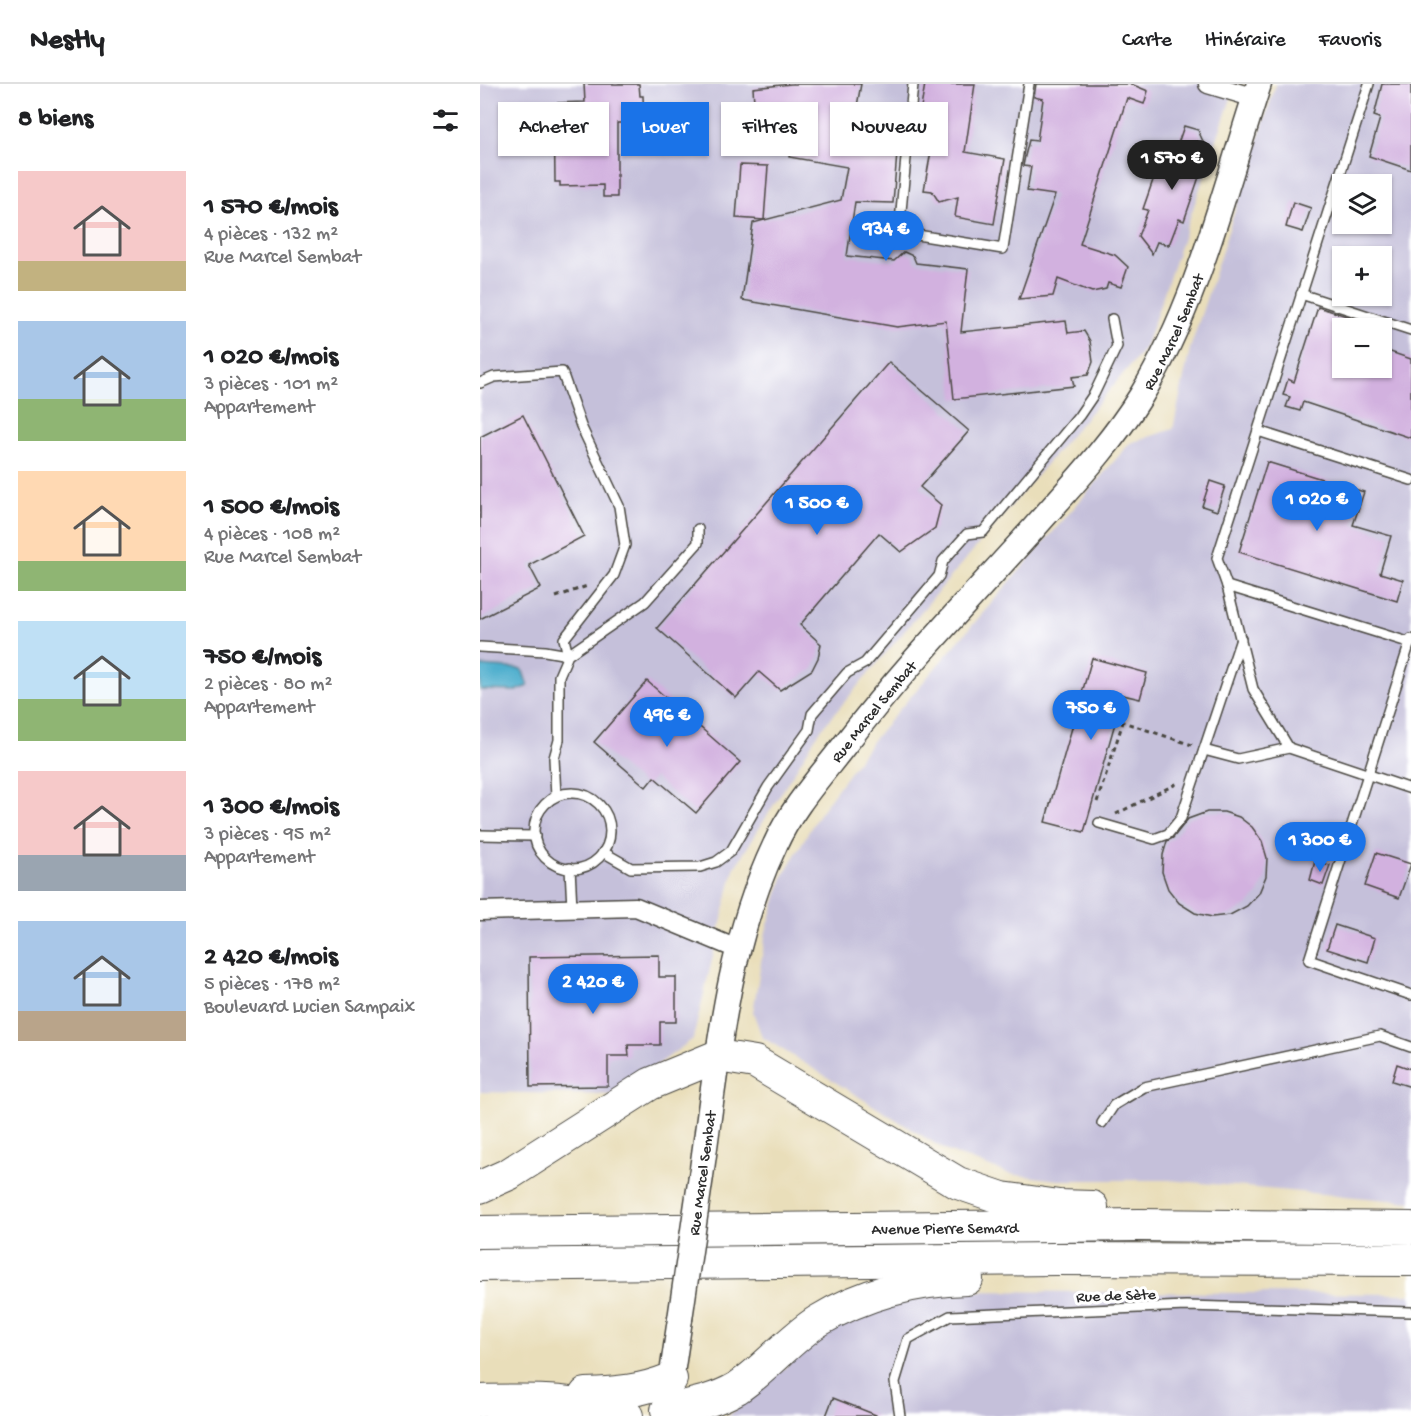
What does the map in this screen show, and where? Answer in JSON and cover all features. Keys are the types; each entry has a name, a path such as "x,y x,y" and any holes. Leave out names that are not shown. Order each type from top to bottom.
{"highway":[{"path":"480,1187 509,1174 650,1084 718,1056 755,1062 958,1183 1002,1198 1059,1206 1106,1207 1139,1225"},
{"name":"Avenue Pierre Semard","path":"480,1232 1139,1225 1411,1228"},
{"path":"666,1413 705,1403 737,1388 818,1321 879,1293 925,1283 959,1279 1029,1277 1055,1259"},
{"name":"Avenue Pierre Semard","path":"480,1265 1055,1259 1411,1260"},
{"path":"538,1400 566,1394 627,1393 648,1389 671,1379"},
{"path":"480,1401 538,1400 598,1405 627,1416"}],"main road":[{"name":"Rue Marcel Sembat","path":"666,1413 718,1056 737,949 753,897 776,842 804,797 872,709 1098,454 1140,397 1156,369 1200,270 1257,91"}],"street":[{"path":"1208,84 1257,91"},
{"path":"480,910 636,907 737,949"}],"lane":[{"path":"913,84 899,232 1003,249 1029,84"},
{"path":"1289,748 1253,689 1227,586 1217,558 1369,84"},
{"path":"1301,294 1411,330"},
{"path":"603,852 631,868 643,868 700,867 716,862 731,851 768,787 809,730 812,714 847,673 870,656 939,576 943,561 967,534 983,532 1079,416 1094,394 1117,346 1112,319"},
{"path":"480,383 494,377 561,372 581,426 619,506 625,545 614,575 564,639 568,655"},
{"path":"1258,431 1411,480"},
{"path":"556,796 554,758 559,740 559,676 568,655 645,602 698,543 698,529"},
{"path":"1227,586 1411,642 1309,960 1411,994"},
{"path":"1099,823 1154,839 1168,834 1181,818 1241,639"},
{"path":"480,647 568,655"},
{"path":"1204,750 1238,759 1289,748 1411,789"},
{"path":"580,793 601,805 610,828 609,841 603,852 594,862 570,868 558,866 547,858 535,836 539,813 556,796 580,793"},
{"path":"480,835 535,836"},
{"path":"570,868 572,908"},
{"path":"1102,1124 1113,1105 1144,1087 1380,1036 1411,1047"},
{"name":"Rue de Sète","path":"900,1416 895,1382 908,1339 950,1316 1186,1306 1411,1312"}],"path":[{"path":"1097,802 1123,722 1204,750"},
{"path":"1099,823 1196,774"}],"shaded area":[{"path":"480,84 1236,84 1145,348 819,732 734,869 693,1039 616,1095 480,1092"},
{"path":"1276,84 1411,84 1411,1202 1168,1180 1058,1180 1009,1174 947,1151 762,1037 753,1012 766,931 784,874 819,814 873,740 1130,443 1173,429 1190,349"},
{"path":"961,1291 1411,1294 1411,1416 728,1416 832,1327 886,1303"}],"water":[{"path":"480,666 522,669 528,686 516,691 480,690"}],"building":[{"path":"584,84 639,84 643,102 621,102 621,123 617,123 617,197 603,197 603,185 560,186 560,182 555,182 555,156 609,156 609,102 585,102"},
{"path":"791,84 861,84 858,102 830,102 830,156 897,156 893,203 855,202 847,256 894,261 904,252 913,256 916,263 968,269 961,332 1066,321 1068,333 1084,331 1090,341 1093,362 1088,375 1072,377 1074,386 954,399 946,321 897,327 742,300 753,223 841,200 847,167 789,157 818,156 818,102 754,102 753,88"},
{"path":"925,84 975,84 965,152 1005,159 994,224 955,217 958,197 939,202 932,191 924,190 930,156 948,156 948,102 922,102"},
{"path":"1036,84 1131,84 1148,91 1144,104 1127,98 1080,244 1115,255 1128,267 1121,287 1108,283 1106,289 1092,292 1058,279 1053,296 1019,299 1055,195 1027,191 1031,167 1023,166 1029,140 1037,141 1043,99 1034,97"},
{"path":"1382,84 1411,84 1411,170 1369,156 1380,118 1374,116"},
{"path":"1184,126 1198,130 1205,146 1194,172 1200,174 1184,221 1179,219 1169,245 1157,242 1152,254 1138,236 1148,210 1143,209 1160,160 1171,164"},
{"path":"740,165 768,166 764,220 736,218"},
{"path":"1293,202 1311,208 1303,232 1286,227"},
{"path":"1318,307 1353,318 1332,318 1332,378 1392,378 1392,352 1411,359 1411,438 1303,402 1300,411 1286,407 1290,397 1283,395 1288,379 1294,382"},
{"path":"889,362 969,431 920,487 941,505 935,528 901,552 879,533 800,625 821,644 812,670 780,690 759,672 736,698 657,628"},
{"path":"523,415 584,536 529,565 541,588 480,619 480,437"},
{"path":"1267,462 1364,492 1353,525 1391,536 1380,573 1403,580 1397,601 1239,552"},
{"path":"1210,481 1225,486 1217,511 1202,506"},
{"path":"1092,658 1147,673 1140,699 1123,695 1084,832 1045,822"},
{"path":"647,681 740,762 696,813 654,777 646,787 594,742"},
{"path":"1207,812 1224,812 1239,817 1252,827 1262,841 1267,858 1266,876 1259,893 1247,906 1230,915 1212,917 1195,913 1179,903 1168,889 1162,872 1167,841 1173,838 1188,819"},
{"path":"1376,853 1411,864 1399,898 1365,886"},
{"path":"1315,861 1330,865 1323,885 1310,880"},
{"path":"1335,925 1375,938 1368,962 1327,949"},
{"path":"659,955 659,977 676,977 676,1022 660,1022 660,1045 628,1045 629,1056 608,1056 608,1086 530,1087 529,957"},
{"path":"1397,1064 1411,1069 1411,1087 1392,1081"},
{"path":"833,1398 876,1415 876,1416 826,1416"}]}
